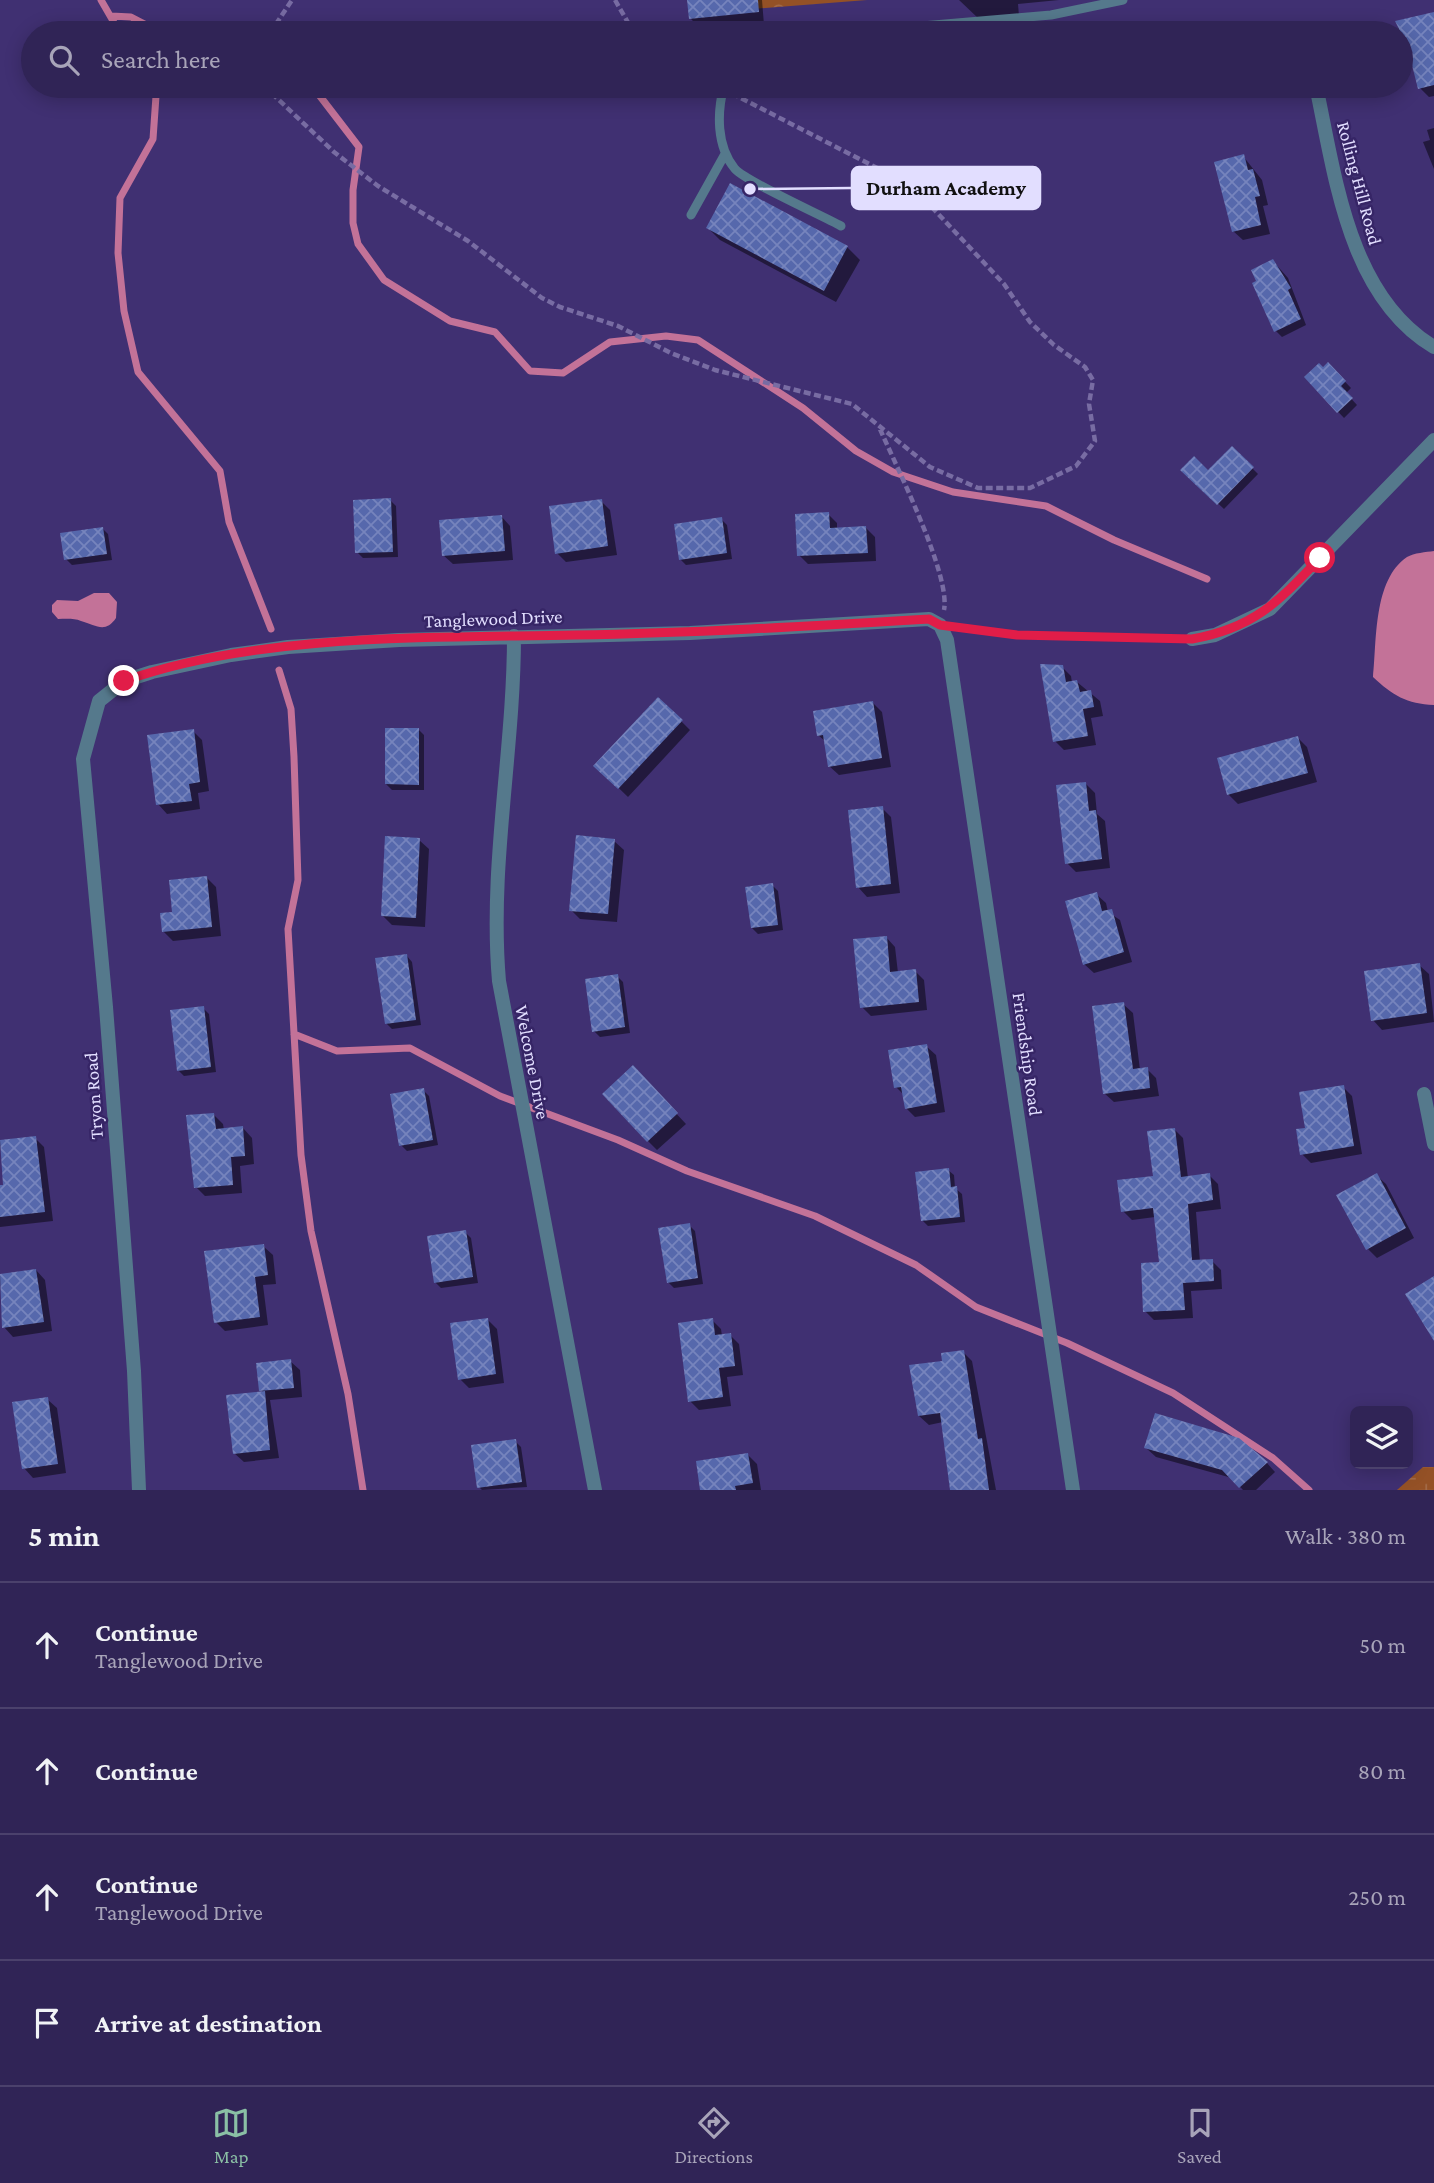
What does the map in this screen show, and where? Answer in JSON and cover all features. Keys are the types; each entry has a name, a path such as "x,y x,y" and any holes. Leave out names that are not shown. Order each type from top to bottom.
{"street":[{"name":"Rolling Hill Road","path":"1318,98 1356,247 1392,307 1409,329 1434,346"},
{"path":"1192,639 1215,635 1269,610 1434,440"},
{"name":"Tanglewood Drive","path":"99,701 124,681 152,672 232,655 288,647 399,640 690,633 929,619 940,625"},
{"name":"Friendship Road","path":"940,625 947,640 1073,1490"},
{"name":"Welcome Drive","path":"514,636 514,696 496,908 499,981 595,1490"},
{"name":"Tryon Road","path":"99,701 83,759 107,1020 134,1371 139,1490"},
{"path":"1424,1094 1434,1144"}],"lane":[{"path":"981,21 1051,15 1122,0"},
{"path":"721,98 718,110 725,154 737,171 841,226"},
{"path":"691,215 725,154"}],"path":[{"path":"278,21 292,0"},
{"path":"615,0 627,21"},
{"path":"277,98 334,152 378,186 468,242 542,298 560,307 618,326 671,353 715,370 852,404 930,467 978,488 1030,488 1076,466 1095,441 1089,404 1093,380 1085,367 1054,345 1030,322 1004,284 912,186 738,98"},
{"path":"879,428 932,555 946,599 940,625 1017,635 1192,639"}],"green space":[{"path":"752,0 867,0 752,9"},
{"path":"1423,1467 1434,1467 1434,1490 1397,1490"}],"shaded area":[{"path":"1434,551 1434,705 1416,703 1400,697 1373,677 1379,612 1388,580 1396,567 1407,557"},
{"path":"94,593 109,593 117,602 116,618 108,626 100,627 75,619 58,619 52,612 52,605 57,600 78,601"}],"building":[{"path":"687,0 758,0 759,12 689,19"},
{"path":"1434,12 1434,85 1418,89 1413,69 1413,21 1395,21"},
{"path":"1244,154 1248,170 1253,169 1260,196 1255,197 1261,225 1232,232 1214,162"},
{"path":"730,183 848,246 824,291 706,228"},
{"path":"1273,259 1291,288 1288,290 1301,319 1274,332 1252,283 1256,281 1251,270"},
{"path":"1328,362 1346,381 1341,386 1353,398 1337,413 1304,377 1319,363 1323,367"},
{"path":"1232,446 1254,467 1217,505 1180,470 1194,456 1208,470"},
{"path":"391,498 393,552 355,553 353,500"},
{"path":"602,499 608,546 555,554 549,506"},
{"path":"829,512 830,528 866,526 868,553 797,556 795,514"},
{"path":"502,515 505,551 442,556 439,520"},
{"path":"722,517 727,553 679,560 674,524"},
{"path":"103,527 107,554 64,560 60,533"},
{"path":"1040,664 1063,665 1066,682 1077,680 1080,692 1091,690 1094,707 1083,709 1088,736 1053,742"},
{"path":"658,697 683,720 618,789 593,766"},
{"path":"873,701 882,758 828,767 823,735 817,736 813,711"},
{"path":"385,728 419,728 419,785 385,784"},
{"path":"194,729 200,782 189,784 192,801 156,805 147,735"},
{"path":"1298,736 1308,773 1227,795 1217,758"},
{"path":"1086,782 1089,811 1096,810 1102,859 1065,864 1056,785"},
{"path":"883,806 891,884 856,888 848,810"},
{"path":"576,835 615,839 608,914 569,911"},
{"path":"385,836 420,838 416,918 381,916"},
{"path":"207,876 212,927 162,932 160,913 172,912 169,880"},
{"path":"773,883 778,925 751,928 745,887"},
{"path":"1097,892 1102,911 1112,909 1124,952 1083,965 1065,901"},
{"path":"887,936 890,972 916,969 919,1002 860,1008 853,939"},
{"path":"407,954 416,1020 385,1024 375,958"},
{"path":"1420,963 1427,1013 1371,1021 1364,971"},
{"path":"618,974 625,1027 592,1032 585,979"},
{"path":"1124,1002 1133,1069 1148,1067 1150,1088 1103,1094 1092,1006"},
{"path":"204,1006 211,1067 177,1071 170,1010"},
{"path":"927,1044 937,1103 905,1109 901,1087 894,1088 888,1050"},
{"path":"633,1065 678,1113 647,1142 602,1094"},
{"path":"1344,1085 1354,1146 1300,1155 1296,1129 1305,1128 1299,1092"},
{"path":"424,1088 433,1140 399,1146 390,1094"},
{"path":"214,1113 216,1129 243,1126 245,1156 231,1157 233,1185 194,1188 186,1115"},
{"path":"1175,1128 1181,1177 1210,1173 1213,1200 1188,1204 1192,1260 1213,1259 1214,1281 1183,1283 1185,1310 1143,1312 1141,1263 1159,1262 1153,1208 1121,1212 1117,1180 1153,1176 1147,1131"},
{"path":"36,1136 45,1212 0,1217 0,1185 3,1185 0,1140"},
{"path":"949,1168 951,1187 957,1186 960,1217 921,1221 915,1172"},
{"path":"1377,1173 1406,1228 1366,1250 1336,1195"},
{"path":"690,1223 698,1278 667,1283 658,1228"},
{"path":"466,1230 473,1277 434,1283 427,1236"},
{"path":"264,1244 268,1275 255,1277 260,1317 214,1323 204,1251"},
{"path":"36,1269 44,1322 2,1328 0,1274"},
{"path":"1434,1276 1434,1341 1405,1294"},
{"path":"488,1318 496,1374 458,1380 450,1323"},
{"path":"713,1318 715,1335 731,1333 735,1366 719,1368 723,1397 688,1402 678,1323"},
{"path":"964,1350 978,1439 982,1438 989,1490 950,1490 940,1413 918,1416 909,1365 942,1361 941,1353"},
{"path":"291,1359 294,1388 259,1391 256,1363"},
{"path":"265,1391 270,1450 233,1454 226,1395"},
{"path":"48,1397 58,1464 22,1469 12,1402"},
{"path":"1155,1413 1239,1438 1268,1462 1239,1488 1222,1470 1144,1448"},
{"path":"516,1439 522,1482 477,1488 471,1445"},
{"path":"748,1453 753,1483 735,1486 736,1490 700,1490 696,1461"}],"waterway":[{"path":"101,0 113,21"},
{"path":"111,16 131,17 139,21"},
{"path":"156,98 153,139 120,198 118,253 124,311 138,372 220,471 229,522 271,629"},
{"path":"321,98 359,147 353,190 353,223 358,244 384,280 450,321 495,332 530,371 563,373 610,342 666,336 698,340 803,408 856,451 893,472 953,492 1046,506 1114,540 1207,579"},
{"path":"279,670 291,709 294,757 298,880 288,929 301,1155 311,1231 348,1394 363,1490"},
{"path":"294,1034 337,1051 410,1048 500,1096 618,1140 687,1171 815,1216 916,1265 976,1307 1067,1343 1173,1393 1273,1458 1309,1490"}],"place":[{"name":"Durham Academy","path":"750,189"}],"route":[{"path":"124,681 183,664 288,647 399,640 690,633 929,619 940,625 1017,635 1192,639 1215,635 1269,610 1320,558"}]}
